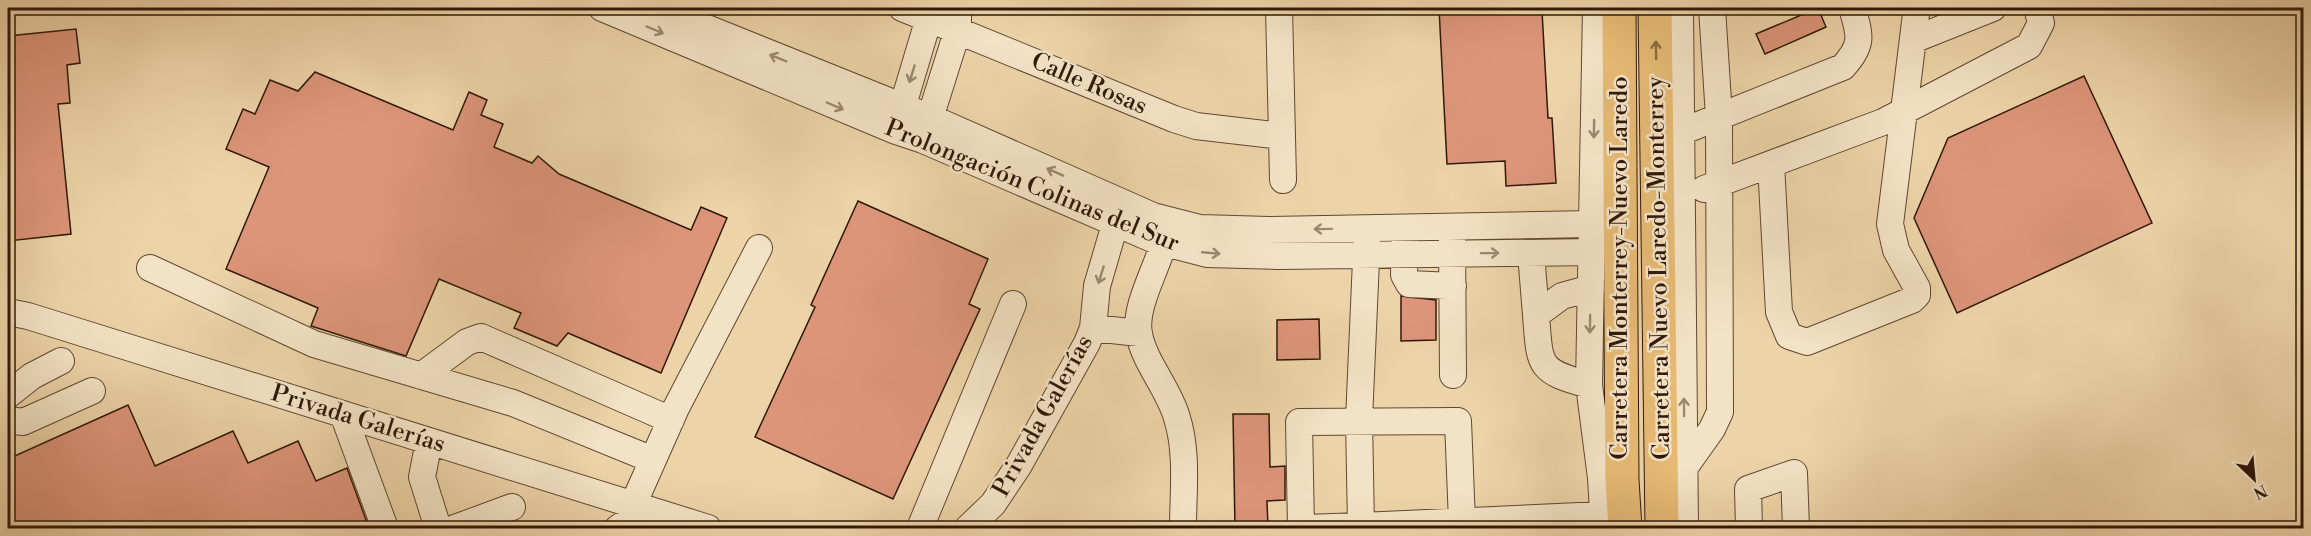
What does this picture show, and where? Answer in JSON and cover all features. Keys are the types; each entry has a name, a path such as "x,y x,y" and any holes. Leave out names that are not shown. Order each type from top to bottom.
{"highway":[{"path":"1598,8 1610,100 1618,115"},
{"name":"Carretera Monterrey-Nuevo Laredo","path":"1613,522 1621,279 1619,8"},
{"name":"Carretera Nuevo Laredo-Monterrey","path":"1655,8 1662,528"},
{"path":"1601,478 1608,313 1621,279"}],"street":[{"name":"Prolongación Colinas del Sur","path":"602,8 927,129 1167,232 1207,254 1593,252"},
{"name":"Prolongación Colinas del Sur","path":"657,8 899,120"},
{"name":"Calle Rosas","path":"902,8 958,18 1174,119 1213,128 1282,136"},
{"path":"1279,8 1283,180"},
{"path":"1462,522 1458,421 1299,422 1303,528 1462,522 1613,522 1601,478 1589,385 1598,8"},
{"path":"1680,8 1685,528"},
{"path":"1685,467 1713,429 1720,412 1719,117 1712,8"},
{"path":"1681,132 1843,67 1856,53 1860,36 1852,8"},
{"path":"1913,40 1993,8"},
{"path":"1682,197 1883,122 2029,46 2041,23 2037,8"},
{"path":"1771,164 1779,312 1789,336 1807,342 1912,300 1917,295 1917,288 1896,250 1890,224 1913,40 1920,10"},
{"path":"899,120 934,13"},
{"path":"927,129 958,18"},
{"name":"Privada Galerías","path":"968,528 993,504 1019,465 1079,360 1093,328 1097,286 1119,212"},
{"name":"Prolongación Colinas del Sur","path":"1167,232 1200,228 1592,224"},
{"path":"1452,226 1453,375"},
{"path":"1405,227 1404,275 1409,284 1453,286"},
{"path":"1361,526 1359,420 1367,228"},
{"path":"1167,232 1141,311 1139,333 1158,380 1177,416 1183,444 1183,528"},
{"path":"618,528 640,507 653,460 671,420 759,248"},
{"path":"1531,252 1539,356 1547,368 1561,377 1589,385"},
{"path":"150,268 314,344 513,403 653,460"},
{"path":"1536,315 1562,296 1591,288"},
{"path":"920,528 1013,304"},
{"name":"Privada Galerías","path":"8,312 28,316 708,528"},
{"path":"1093,328 1139,333"},
{"path":"421,376 467,342 481,337 671,420"},
{"path":"8,395 32,376 62,361"},
{"path":"8,420 23,422 92,391"},
{"path":"343,414 386,528"},
{"path":"429,441 422,477 438,528"},
{"path":"1749,528 1748,489 1794,473 1796,528"},
{"path":"455,528 512,507"}],"building":[{"path":"1439,8 1508,8 1509,13 1542,11 1548,118 1552,118 1556,183 1506,186 1505,161 1447,164"},
{"path":"1818,8 1826,27 1765,54 1756,34"},
{"path":"76,29 80,63 67,65 70,103 58,104 71,234 8,241 8,36"},
{"path":"315,72 453,130 469,92 487,100 481,115 503,124 494,147 532,163 538,156 559,174 691,230 701,207 727,218 661,373 568,333 557,346 514,328 521,313 439,279 406,356 311,326 318,308 226,269 269,167 226,149 243,109 255,114 270,80 298,91"},
{"path":"2084,76 2152,223 1957,313 1914,218 1948,138"},
{"path":"858,201 988,259 969,304 980,309 893,499 755,437 815,307 811,305"},
{"path":"1401,296 1436,300 1436,340 1401,341"},
{"path":"1319,319 1320,359 1277,360 1277,320"},
{"path":"128,405 155,466 233,431 248,463 298,441 316,481 347,468 369,528 8,528 8,459"},
{"path":"1233,414 1269,414 1270,467 1285,466 1285,500 1267,501 1268,528 1235,528"}]}
